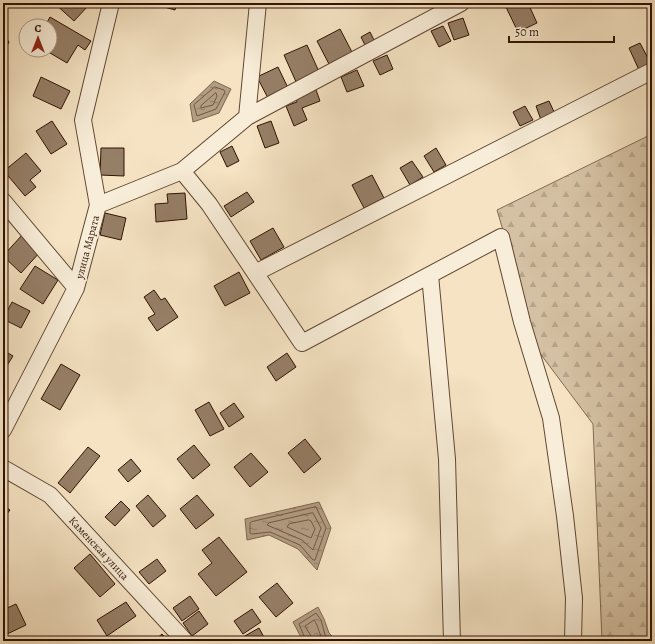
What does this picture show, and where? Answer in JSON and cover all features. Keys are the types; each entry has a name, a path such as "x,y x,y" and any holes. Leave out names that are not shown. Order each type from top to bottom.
{"street":[{"name":"улица Марата","path":"3,430 76,288 98,205 83,120 111,3"},
{"path":"247,117 258,3"},
{"path":"98,205 182,171 247,117 461,3"},
{"path":"256,273 652,71"},
{"path":"182,171 209,204 302,343 501,237 522,322 551,418 565,516 574,598 574,641"},
{"path":"3,201 76,288"},
{"path":"430,275 447,459 452,641"},
{"name":"Каменская улица","path":"3,468 50,496 185,641"}],"green space":[{"path":"652,134 652,641 602,641 593,424 539,352 497,210"}],"water":[{"path":"214,81 231,89 219,113 193,122 190,104"},
{"path":"319,502 331,528 317,570 298,549 269,535 247,540 245,519"},
{"path":"318,607 329,633 337,641 303,641 293,622"}],"building":[{"path":"54,3 85,3 88,6 74,21"},
{"path":"150,3 177,3 175,10"},
{"path":"504,3 528,3 537,23 518,32"},
{"path":"463,18 469,35 454,40 448,23"},
{"path":"58,22 91,41 85,50 78,45 67,63 58,58"},
{"path":"443,26 451,41 439,47 431,31"},
{"path":"3,29 9,43 3,46"},
{"path":"340,29 353,54 330,66 317,41"},
{"path":"370,32 376,44 367,49 361,37"},
{"path":"640,43 651,64 639,70 629,48"},
{"path":"307,45 320,74 297,84 284,55"},
{"path":"387,55 393,69 380,75 373,61"},
{"path":"278,67 289,90 269,100 257,77"},
{"path":"357,70 364,86 347,92 341,77"},
{"path":"41,77 70,91 61,109 33,96"},
{"path":"315,87 320,101 302,108 307,120 294,126 286,106 297,102 295,95"},
{"path":"549,101 555,114 541,120 536,106"},
{"path":"525,106 533,120 520,126 513,112"},
{"path":"52,121 67,144 51,154 36,131"},
{"path":"271,121 279,143 265,148 257,126"},
{"path":"232,146 239,161 227,167 220,152"},
{"path":"101,148 124,148 124,176 100,175"},
{"path":"436,148 446,165 434,172 424,156"},
{"path":"26,153 41,171 30,180 36,187 25,196 4,171"},
{"path":"412,161 423,177 410,185 400,168"},
{"path":"372,175 384,198 364,208 352,185"},
{"path":"247,192 254,202 231,217 224,206"},
{"path":"185,193 187,219 156,222 155,204 168,203 167,194"},
{"path":"105,213 126,218 121,240 100,235"},
{"path":"273,228 284,247 261,260 250,241"},
{"path":"23,234 41,251 21,273 3,256"},
{"path":"35,266 58,280 43,304 20,289"},
{"path":"239,272 250,293 225,306 214,286"},
{"path":"154,290 161,300 165,298 178,317 157,331 148,318 155,314 144,297"},
{"path":"12,302 30,311 21,328 3,319"},
{"path":"3,350 13,356 3,372"},
{"path":"287,353 296,367 276,381 267,367"},
{"path":"61,364 80,375 60,410 41,399"},
{"path":"209,402 224,429 210,436 195,410"},
{"path":"234,403 244,417 229,427 220,413"},
{"path":"305,439 321,459 304,473 288,453"},
{"path":"194,445 210,465 193,479 177,459"},
{"path":"88,447 100,456 70,493 58,483"},
{"path":"251,453 268,472 250,487 234,467"},
{"path":"131,459 141,471 128,482 118,470"},
{"path":"148,495 166,516 153,527 136,506"},
{"path":"197,495 214,515 196,529 180,509"},
{"path":"121,501 130,510 115,526 105,517"},
{"path":"3,506 10,510 3,519"},
{"path":"219,537 247,572 216,596 198,574 212,563 202,550"},
{"path":"90,554 115,584 100,597 74,568"},
{"path":"157,559 166,571 149,584 139,572"},
{"path":"277,583 293,603 276,617 259,597"},
{"path":"190,596 199,609 182,621 173,608"},
{"path":"126,602 136,616 107,636 97,620"},
{"path":"16,604 26,625 3,636 3,610"},
{"path":"252,609 261,622 243,634 234,621"},
{"path":"199,611 208,624 192,636 183,623"},
{"path":"259,628 266,641 236,641"},
{"path":"162,634 168,641 154,641"}]}
